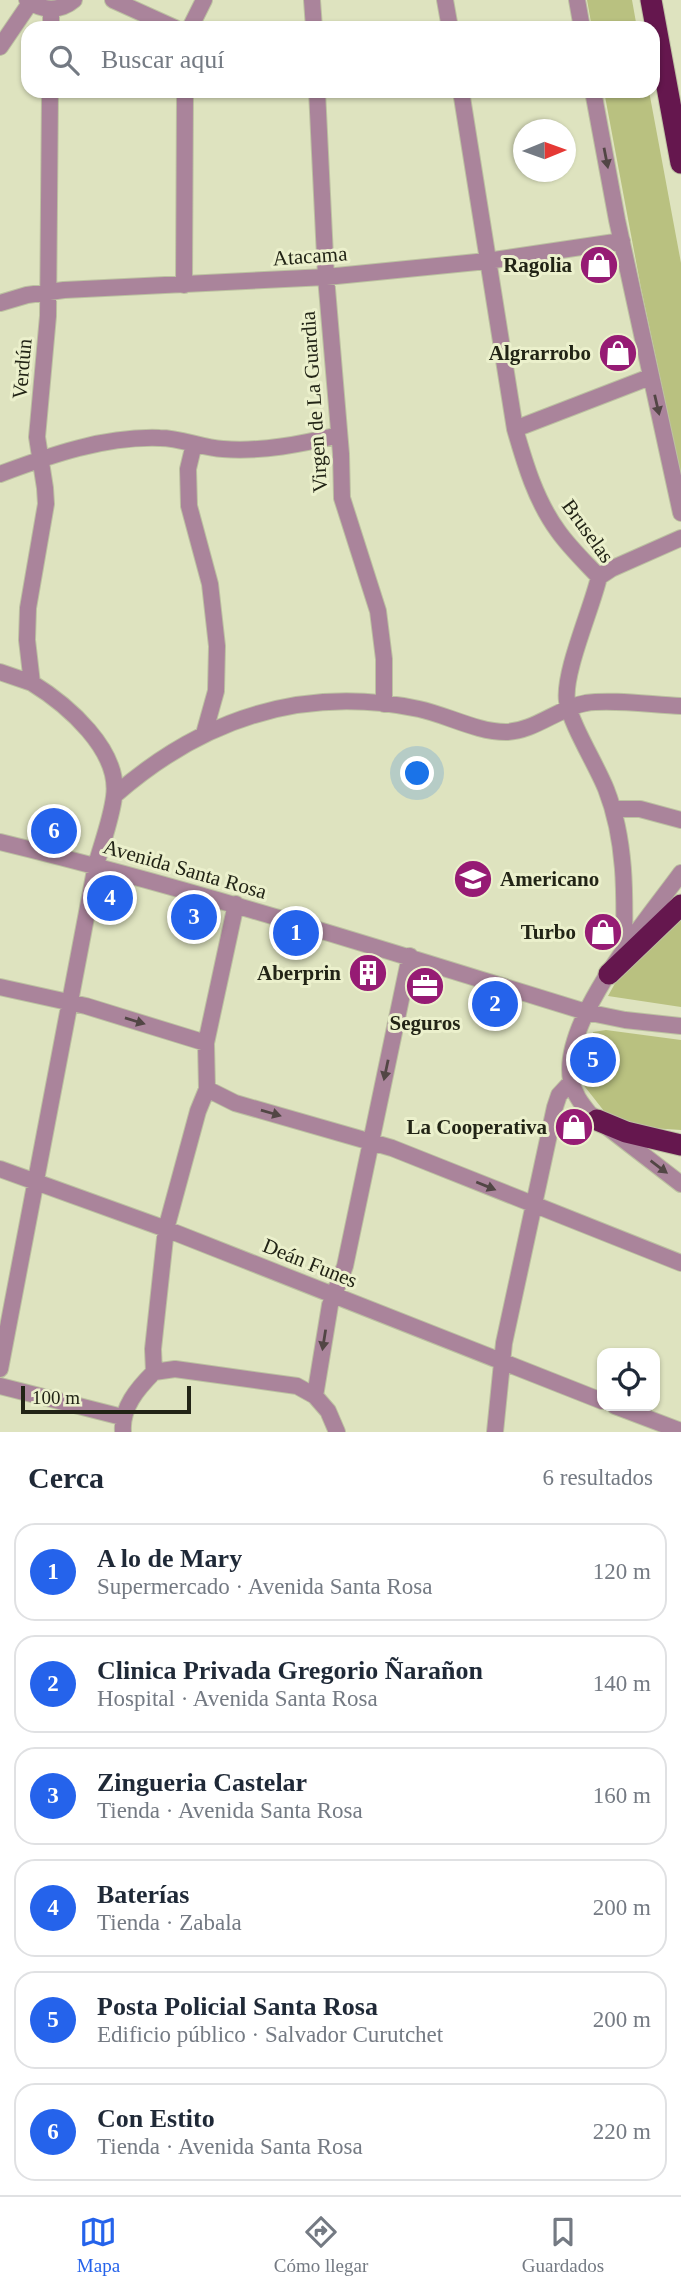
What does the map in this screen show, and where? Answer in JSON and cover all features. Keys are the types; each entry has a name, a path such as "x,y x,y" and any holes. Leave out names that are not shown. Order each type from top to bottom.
{"highway":[{"path":"651,0 655,21"},
{"path":"660,49 681,163"},
{"path":"609,974 681,905"},
{"path":"597,1120 626,1132 681,1146"}],"street":[{"path":"0,47 29,1 38,7 51,9 74,0"},
{"path":"113,0 160,21"},
{"path":"194,21 204,0"},
{"path":"312,0 314,21"},
{"path":"445,0 449,21"},
{"path":"576,0 580,21"},
{"path":"51,9 51,21"},
{"name":"Verdún","path":"32,682 27,640 28,608 46,505 37,437 46,342 50,98"},
{"path":"184,285 185,98"},
{"name":"Virgen de La Guardia","path":"317,98 326,277 342,498 378,611 384,659 384,704"},
{"name":"Bruselas","path":"462,98 515,429 527,469 546,511 557,530 599,577 569,675 567,699 569,710 606,788 613,809 624,873 624,948"},
{"path":"594,98 650,377 681,513"},
{"name":"Atacama","path":"0,303 47,292 326,277 487,261 622,241"},
{"path":"515,429 650,377"},
{"path":"0,474 40,459 114,441 163,438 221,449 245,450 339,435"},
{"path":"194,444 188,469 189,506 211,584 217,646 216,691 204,734"},
{"path":"599,577 681,538"},
{"path":"0,672 32,682 74,714 94,738 110,765 114,795 96,865 0,1369"},
{"path":"114,795 138,775 204,734 242,719 300,703 327,700 384,704 419,709 494,731 509,732 527,728 583,704 598,702 681,706"},
{"path":"613,809 640,808 681,820"},
{"name":"Avenida Santa Rosa","path":"0,842 96,865 236,904 586,1012 625,1020 681,1026"},
{"path":"681,873 624,948 586,1012 570,1068 571,1082 578,1099 597,1120 681,1184"},
{"path":"154,1373 153,1349 166,1229 198,1111 207,1089 206,1043 236,904"},
{"path":"315,1396 328,1315 345,1266 410,956"},
{"path":"0,987 70,1002 206,1043"},
{"path":"495,1432 501,1362 532,1206 555,1107 559,1096 571,1082"},
{"path":"207,1089 235,1103 372,1141 681,1263"},
{"name":"Deán Funes","path":"0,1170 166,1229 597,1399"},
{"path":"0,1386 122,1425 126,1407 154,1373 187,1370 297,1386 315,1396 328,1411 337,1432"},
{"path":"628,1411 681,1431"}],"green space":[{"path":"587,0 632,0 636,21 591,21"},
{"path":"605,98 650,98 681,263 681,475 641,288"},
{"path":"681,913 681,1007 608,996 618,978"},
{"path":"606,1030 681,1040 681,1130 636,1127 604,1111 582,1083 593,1032"}],"place":[{"name":"Ragolia","path":"599,265"},
{"name":"Algrarrobo","path":"618,353"},
{"name":"Con Estito","path":"54,831"},
{"name":"Americano","path":"473,879"},
{"name":"Baterías","path":"110,898"},
{"name":"Zingueria Castelar","path":"194,917"},
{"name":"Turbo","path":"603,932"},
{"name":"A lo de Mary","path":"296,933"},
{"name":"Aberprin","path":"368,973"},
{"name":"Seguros","path":"425,986"},
{"name":"Clinica Privada Gregorio Ñarañon","path":"495,1004"},
{"name":"Posta Policial Santa Rosa","path":"593,1060"},
{"name":"La Cooperativa","path":"574,1127"}]}
